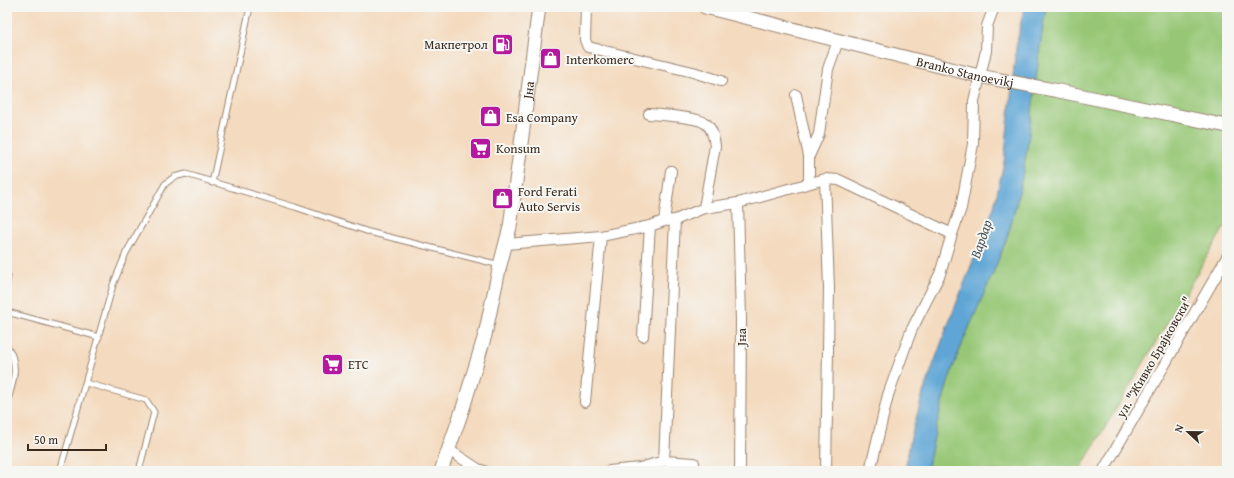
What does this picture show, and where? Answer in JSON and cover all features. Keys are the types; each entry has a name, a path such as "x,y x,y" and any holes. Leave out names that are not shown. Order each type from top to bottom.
{"street":[{"name":"Јна","path":"442,471 485,335 506,244 511,220 539,7"},
{"path":"586,7 585,40 588,47 693,72 721,81"},
{"name":"Branko Stanoevikj","path":"705,7 980,76 1227,126"},
{"path":"870,471 888,395 911,331 940,274 961,208 973,144 974,101 986,51 987,26 994,7"},
{"path":"809,156 819,134 828,69 838,41"},
{"path":"796,95 809,156 809,183"},
{"path":"649,114 690,118 705,122 709,127 714,138 715,146 704,208"},
{"path":"664,221 671,171"},
{"path":"506,244 601,236 650,226 664,221 675,220 704,208 738,203 825,179 839,180 952,234"},
{"path":"825,179 829,288 826,471"},
{"name":"Јна","path":"738,203 740,471"},
{"path":"664,461 675,220"},
{"path":"643,336 650,226"},
{"path":"586,402 601,236"},
{"name":"ул. \"Живко Брајковски\"","path":"1103,471 1227,256"},
{"path":"449,450 478,469 484,471"},
{"path":"609,471 640,469 664,461 694,463 695,471"}],"lane":[{"path":"212,183 250,7"},
{"path":"60,471 113,285 126,253 165,184 174,177 186,174 295,207 369,232 500,265"},
{"path":"7,282 8,276"},
{"path":"7,312 99,337"},
{"path":"7,346 11,352 15,368 13,385 7,403"},
{"path":"86,383 146,400 154,412 139,471"}],"green space":[{"path":"1046,7 1227,7 1227,223 1079,471 927,471 940,412 953,368 1008,234 1016,206 1027,150"}],"water":[{"path":"1024,7 1046,7 1027,150 1016,206 1008,234 953,368 940,412 927,471 905,471 910,441 923,393 994,207 1004,162 1016,48"}],"place":[{"name":"Макпетрол","path":"503,44"},
{"name":"Interkomerc","path":"550,59"},
{"name":"Esa Company","path":"490,117"},
{"name":"Konsum","path":"480,148"},
{"name":"Ford Ferati Auto Servis","path":"502,198"},
{"name":"ETC","path":"333,364"}],"water label":[{"name":"Вардар","path":"981,239"}]}
